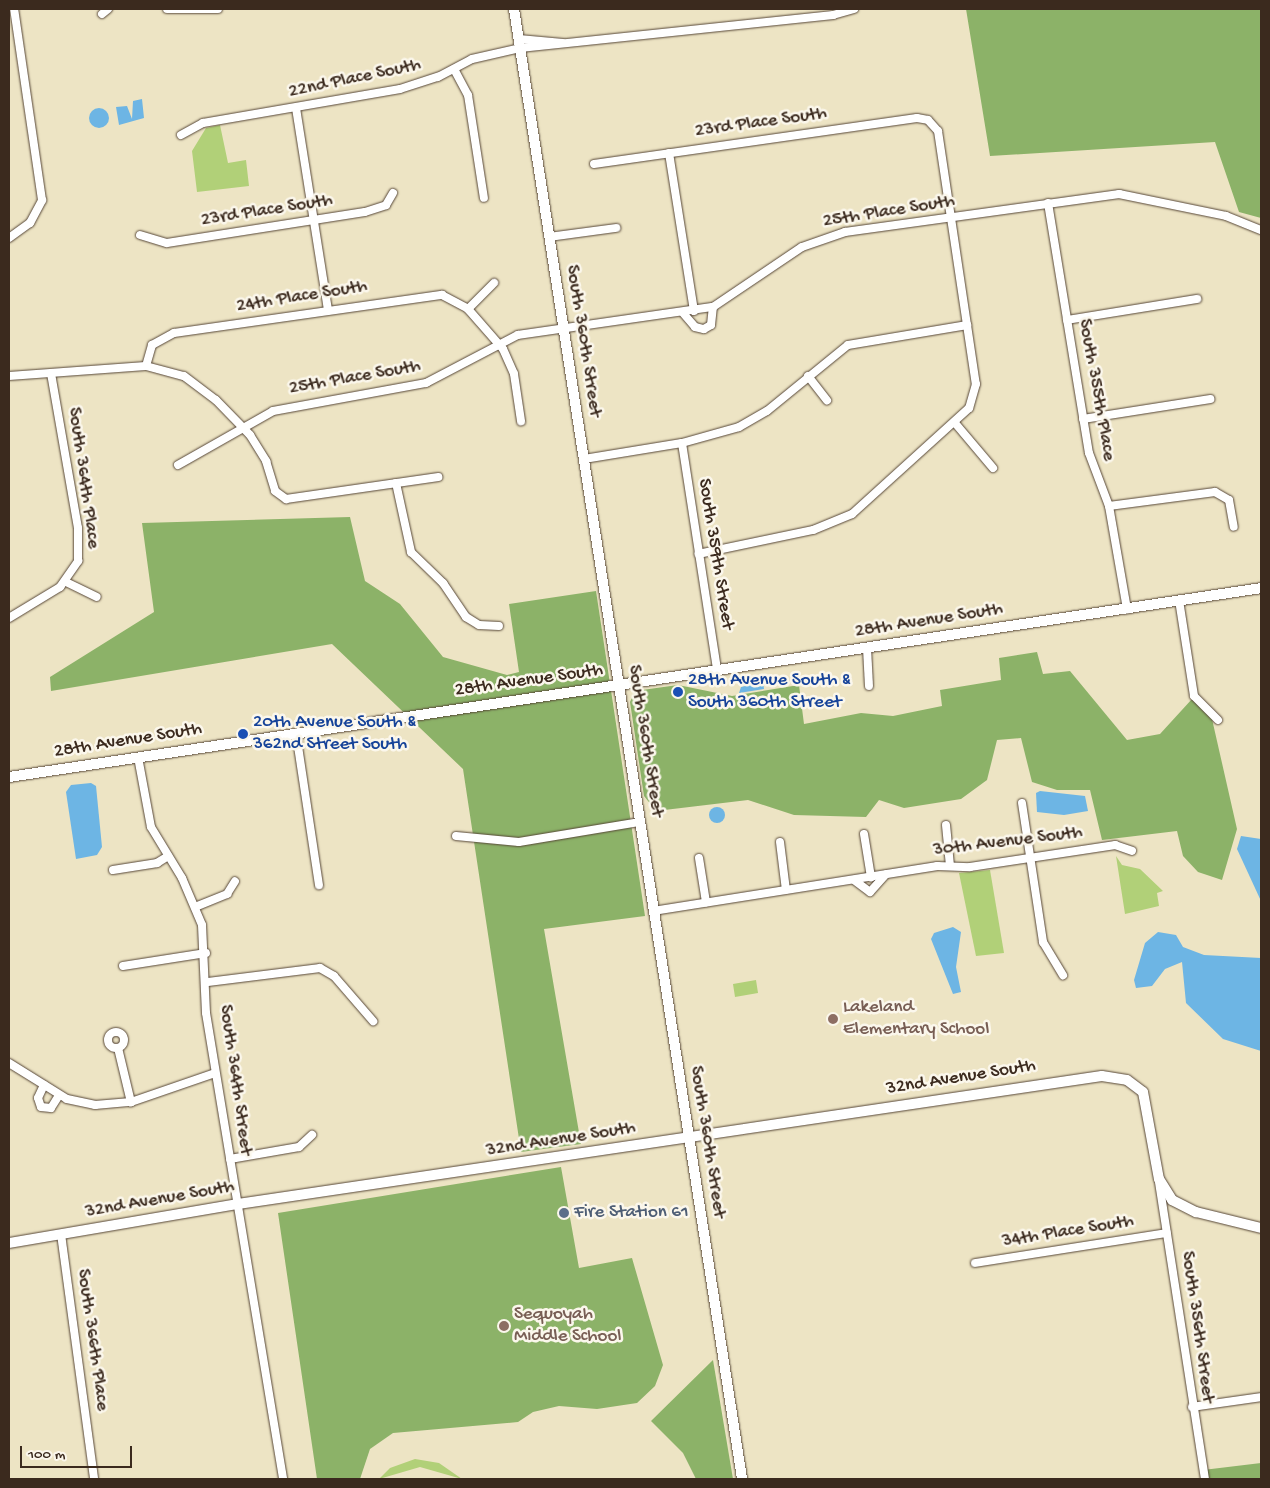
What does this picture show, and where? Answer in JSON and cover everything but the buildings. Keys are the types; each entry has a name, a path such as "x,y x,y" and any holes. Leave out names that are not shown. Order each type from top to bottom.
{"street":[{"path":"167,9 218,9"},
{"name":"South 360th Street","path":"514,9 742,1479"},
{"name":"22nd Place South","path":"180,135 203,123 394,90 454,69 472,59 520,44 563,43 830,16 854,9"},
{"path":"9,238 27,226 39,210 41,186 12,14"},
{"path":"454,69 468,96 484,198"},
{"path":"296,108 328,310"},
{"name":"23rd Place South","path":"594,164 908,119 931,122 939,136 951,218"},
{"path":"669,153 694,311"},
{"name":"23rd Place South","path":"140,235 167,243 315,220 382,208 393,193"},
{"name":"25th Place South","path":"178,465 282,408 426,383 499,342 563,327 683,313 713,307 816,241 864,229 1119,194 1140,196 1226,216 1261,230"},
{"name":"South 355th Place","path":"1048,203 1083,419 1093,468 1110,506 1127,609"},
{"path":"698,554 813,530 852,514 955,423 974,400 976,384 951,218"},
{"path":"549,237 616,228"},
{"path":"468,309 494,284"},
{"name":"24th Place South","path":"146,366 150,349 167,335 428,294 449,297 477,317 499,342 512,367 521,421"},
{"path":"1067,320 1197,300"},
{"path":"683,313 695,327 704,329 712,326 713,307"},
{"path":"584,459 682,443 753,420 835,353 856,342 967,325"},
{"path":"9,376 146,366 184,376 244,428 264,457 273,484 279,495 292,499 438,476"},
{"name":"South 364th Place","path":"51,374 79,538 78,561 66,582"},
{"path":"808,376 827,400"},
{"path":"1083,419 1210,399"},
{"path":"955,423 993,468"},
{"name":"South 359th Street","path":"682,443 698,554 718,670"},
{"path":"396,483 402,529 411,552 442,583 468,619 499,626"},
{"path":"1110,506 1215,492 1229,500 1234,527"},
{"path":"9,618 66,582 97,597"},
{"name":"28th Avenue South","path":"9,777 1261,588"},
{"path":"1179,600 1194,696 1218,720"},
{"path":"867,648 869,686"},
{"path":"296,733 319,885"},
{"name":"South 364th Street","path":"138,757 147,817 195,906 206,953 208,982 206,1013 283,1479"},
{"path":"1022,803 1043,942 1062,975"},
{"path":"456,836 519,842 640,822"},
{"path":"946,825 950,866"},
{"path":"864,834 871,877"},
{"path":"780,842 786,890"},
{"name":"30th Avenue South","path":"653,910 886,874 1030,858 1115,845 1132,851"},
{"path":"113,870 157,863 168,856"},
{"path":"699,858 706,902"},
{"path":"854,880 870,892 886,874"},
{"path":"195,906 227,894 235,881"},
{"path":"123,966 206,953"},
{"path":"208,982 320,968 334,976 373,1021"},
{"path":"118,1048 131,1102"},
{"path":"9,1063 59,1095 95,1105 131,1102 215,1073"},
{"name":"32nd Avenue South","path":"9,1243 238,1204 1076,1078 1118,1078 1134,1084 1146,1098 1159,1179"},
{"path":"44,1085 38,1098 41,1107 51,1108 59,1095"},
{"path":"230,1159 299,1147 312,1135"},
{"path":"1159,1179 1180,1206 1261,1228"},
{"name":"South 356th Street","path":"1159,1179 1192,1407 1205,1479"},
{"name":"34th Place South","path":"975,1263 1167,1233"},
{"name":"South 366th Place","path":"61,1234 94,1479"},
{"path":"1192,1407 1261,1397"}],"green space":[{"path":"966,9 1261,9 1261,218 1239,212 1215,142 990,156"},
{"path":"220,125 228,163 246,160 249,186 197,192 192,151 206,128"},
{"path":"350,517 365,581 400,604 443,657 507,675 519,672 509,604 596,591 645,916 544,929 581,1144 521,1152 463,769 332,644 51,691 50,677 154,612 142,523"},
{"path":"1037,652 1043,674 1070,671 1127,740 1160,734 1192,699 1212,719 1237,829 1222,880 1198,872 1183,856 1177,831 1102,840 1090,790 1057,790 1032,782 1021,738 997,740 987,780 961,799 904,808 879,800 866,817 794,815 748,800 656,811 644,796 630,702 635,691 678,685 732,696 799,685 804,724 861,713 893,716 942,706 940,690 1001,680 999,658"},
{"path":"1116,856 1122,865 1140,869 1163,891 1157,893 1159,906 1125,914"},
{"path":"990,870 1004,953 976,956 959,873"},
{"path":"756,980 758,993 735,997 733,984"},
{"name":"Sequoyah Middle School","path":"561,1167 579,1268 632,1258 663,1365 655,1386 637,1403 597,1409 559,1406 533,1412 518,1422 393,1433 370,1449 360,1479 317,1479 278,1213"},
{"path":"713,1360 733,1479 696,1479 683,1453 651,1421"},
{"path":"415,1459 439,1463 462,1479 420,1467 379,1479 390,1468"},
{"path":"1261,1463 1261,1479 1205,1479 1203,1470"}],"water":[{"path":"142,99 144,118 119,125 116,107 127,106 132,119 133,101"},
{"path":"99,108 106,111 109,118 106,125 99,128 92,125 89,118 92,111"},
{"path":"763,682 764,689 739,693 741,687"},
{"path":"91,783 96,786 102,847 97,855 76,859 66,792 71,785"},
{"path":"1040,791 1085,796 1088,811 1064,815 1037,812 1036,793"},
{"path":"717,807 725,815 717,823 709,815"},
{"path":"1241,836 1261,839 1261,901 1237,849"},
{"path":"953,927 961,932 956,967 961,992 953,994 931,939 934,933"},
{"path":"1158,932 1176,935 1183,947 1204,955 1261,958 1261,1051 1223,1039 1186,1003 1182,962 1165,969 1152,986 1136,988 1134,980 1145,943"}],"place":[{"name":"28th Avenue South & South 360th Street","path":"678,692"},
{"name":"20th Avenue South & 362nd Street South","path":"243,734"},
{"name":"Lakeland Elementary School","path":"833,1019"},
{"name":"Fire Station 61","path":"564,1213"},
{"name":"Sequoyah Middle School","path":"504,1326"}]}
